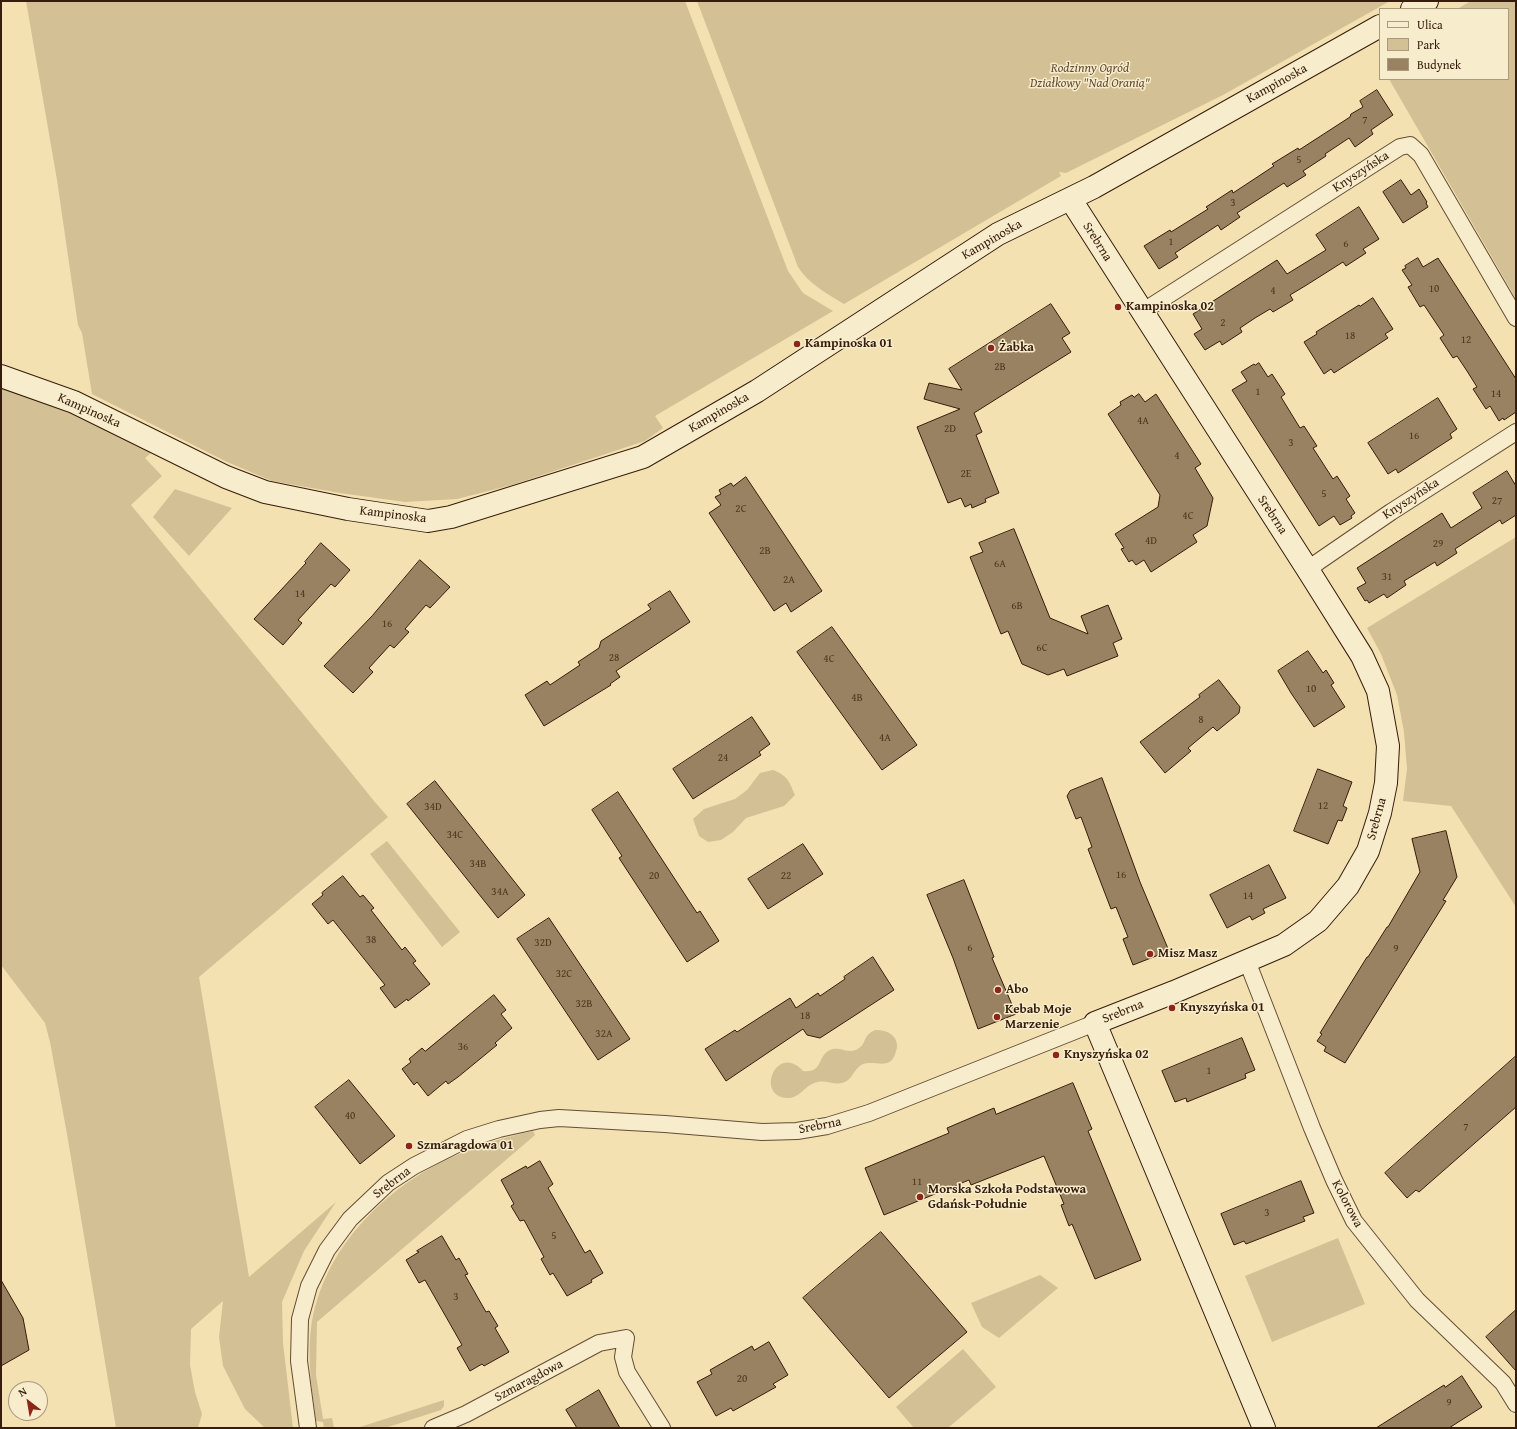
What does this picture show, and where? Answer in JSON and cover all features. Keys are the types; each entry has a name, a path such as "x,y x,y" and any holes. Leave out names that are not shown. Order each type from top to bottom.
{"street":[{"path":"1414,8 1427,1"},
{"name":"Kampinoska","path":"1,376 74,402 226,477 265,492 348,509 413,519 428,521 451,517 643,458 757,391 998,234 1050,208 1070,200 1379,27"},
{"name":"Knyszyńska","path":"1142,312 1400,147 1410,145 1421,155 1516,318"},
{"name":"Srebrna","path":"308,1428 299,1361 300,1319 309,1286 327,1250 350,1218 388,1183 414,1166 467,1139 499,1128 540,1120 560,1118 665,1124 762,1132 797,1131 827,1126 869,1113 1247,962 1284,945 1318,921 1348,886 1368,851 1380,813 1386,783 1388,746 1378,691 1362,656 1070,200"},
{"name":"Knyszyńska","path":"1308,570 1391,512 1516,432"},
{"name":"Kolorowa","path":"1247,962 1312,1128 1334,1180 1354,1221 1417,1300 1503,1382 1516,1404"},
{"path":"1094,1023 1264,1428"},
{"name":"Szmaragdowa","path":"433,1428 466,1414 599,1343 626,1338 623,1357 627,1372 662,1428"}],"green space":[{"path":"26,1 685,1 788,271 803,293 833,311 655,416 663,428 645,441 512,485 457,499 405,502 340,493 272,481 227,462 92,394 82,333 78,325 57,180"},
{"name":"Rodzinny Ogród Działkowy \"Nad Oranią\"","path":"697,1 1390,1 1223,95 1066,173 1059,172 1061,176 844,304 824,292 807,278 798,267"},
{"path":"1471,1 1516,1 1516,299 1390,80 1509,80 1509,8 1459,8"},
{"path":"1,388 61,409 116,433 151,453 145,458 162,476 131,505 388,817 199,977 249,1277 336,1202 304,1251 282,1302 283,1343 293,1428 265,1428 245,1409 223,1366 219,1337 223,1301 191,1329 190,1365 195,1392 202,1414 198,1428 116,1428 67,1134 50,1042 45,1023 1,965"},
{"path":"175,489 232,508 189,556 153,517"},
{"path":"1516,537 1516,907 1451,806 1403,801 1407,769 1404,732 1397,695 1381,654 1367,628"},
{"path":"773,770 785,777 795,795 784,806 746,818 733,832 721,840 708,842 699,836 693,819 704,809 735,799 747,790 760,773"},
{"path":"387,841 460,932 442,947 370,854"},
{"path":"875,1030 888,1032 896,1040 897,1049 894,1058 890,1061 881,1064 866,1063 861,1065 845,1082 813,1083 792,1098 777,1095 772,1089 771,1081 773,1073 778,1067 785,1063 793,1064 803,1071 814,1070 826,1053 830,1050 856,1050 863,1044 866,1037"},
{"path":"533,1131 535,1135 317,1322 316,1375 323,1419 332,1418 334,1428 324,1428 323,1422 316,1421 310,1375 311,1328 317,1300 328,1273 342,1248 360,1225 380,1205 402,1186 427,1170 452,1157 482,1145"},
{"path":"1338,1238 1365,1304 1272,1342 1245,1276"},
{"path":"1040,1275 1058,1288 999,1338 982,1327 971,1303"},
{"path":"963,1349 996,1387 948,1428 914,1428 896,1407"},
{"path":"444,1400 444,1406 441,1410 385,1428 357,1428"}],"building":[{"path":"1377,90 1393,115 1371,130 1373,134 1355,147 1349,138 1325,154 1326,156 1303,171 1306,175 1287,187 1284,183 1237,213 1240,217 1221,230 1218,225 1175,253 1178,257 1159,269 1144,246 1170,230 1171,232 1208,209 1206,207 1232,190 1233,193 1274,166 1272,164 1298,148 1299,150 1350,117 1351,114 1363,107 1360,101"},
{"path":"1401,180 1411,195 1419,189 1427,202 1428,207 1403,223 1383,192"},
{"path":"1359,207 1379,239 1363,249 1366,253 1346,266 1343,262 1290,295 1293,300 1273,312 1270,309 1255,318 1240,328 1242,332 1222,345 1220,341 1205,350 1194,334 1202,329 1193,314 1277,260 1287,274 1326,250 1316,235"},
{"path":"1418,258 1423,267 1438,258 1516,379 1516,412 1504,420 1503,418 1499,421 1490,406 1486,409 1473,389 1477,387 1467,371 1457,356 1453,358 1440,338 1444,335 1424,305 1420,307 1408,287 1412,285 1402,270 1406,268 1405,266"},
{"path":"1373,298 1393,329 1385,334 1388,338 1334,373 1331,369 1324,374 1304,342 1317,334 1316,332"},
{"path":"1051,304 1070,333 1062,338 1071,352 974,413 982,432 976,435 999,493 985,499 986,502 972,508 971,504 965,507 961,498 948,503 917,427 960,409 924,399 929,383 962,390 949,369"},
{"path":"1259,363 1268,377 1272,374 1285,394 1281,397 1300,428 1304,426 1317,446 1313,448 1333,479 1337,476 1350,496 1346,499 1355,513 1351,516 1352,518 1340,525 1334,516 1319,526 1232,390 1247,381 1241,372 1254,364"},
{"path":"1139,394 1145,402 1156,394 1201,464 1195,468 1213,498 1207,526 1193,535 1197,542 1151,572 1144,560 1136,565 1132,560 1129,562 1121,549 1124,548 1115,534 1158,507 1160,495 1108,414 1121,405 1120,402 1132,395 1134,397"},
{"path":"1438,398 1457,429 1450,434 1452,438 1398,473 1396,469 1388,474 1368,443"},
{"path":"1507,471 1516,486 1516,515 1502,524 1500,520 1455,549 1457,553 1437,566 1435,562 1404,581 1406,585 1387,598 1384,594 1369,603 1367,600 1365,601 1357,588 1366,583 1357,568 1442,513 1451,528 1482,508 1473,493"},
{"path":"746,477 822,591 791,612 786,603 774,611 709,513 721,505 715,497 721,494 719,490 731,483 733,486"},
{"path":"1014,529 1050,618 1088,634 1081,616 1108,605 1122,639 1113,643 1118,656 1067,676 1064,669 1048,675 1022,664 1008,631 1001,634 970,557 983,552 979,543"},
{"path":"321,543 350,570 335,587 331,584 298,620 302,623 283,645 254,619 306,563 305,562"},
{"path":"420,560 450,587 430,608 426,605 405,629 409,632 394,648 390,645 369,668 373,672 353,693 324,666 372,616"},
{"path":"670,591 690,622 616,671 620,677 610,684 611,685 544,726 525,695 547,681 550,685 580,665 578,662 599,648 601,641 651,609 648,605"},
{"path":"832,627 917,745 882,770 797,652"},
{"path":"1308,651 1323,673 1326,670 1334,683 1331,685 1345,707 1314,727 1278,671"},
{"path":"1219,680 1240,707 1239,713 1217,731 1213,727 1188,748 1191,751 1165,773 1140,742 1200,697 1199,695"},
{"path":"752,717 770,744 759,752 761,755 693,799 673,769"},
{"path":"1318,769 1352,782 1343,806 1347,808 1342,821 1338,820 1328,844 1294,831"},
{"path":"1102,778 1140,882 1169,951 1133,965 1123,939 1128,937 1116,907 1111,909 1088,849 1092,847 1081,817 1076,819 1067,796 1070,791"},
{"path":"435,781 525,895 498,918 407,804"},
{"path":"618,792 697,913 700,911 719,941 687,962 619,858 622,856 592,810"},
{"path":"1446,831 1457,877 1443,900 1446,901 1345,1063 1324,1051 1326,1047 1317,1041 1322,1034 1320,1033 1367,957 1388,927 1420,872 1412,839"},
{"path":"803,844 823,874 768,909 748,879"},
{"path":"1269,865 1286,898 1263,909 1265,913 1252,920 1250,916 1227,928 1210,895"},
{"path":"343,876 360,897 363,895 374,908 371,910 402,950 405,947 416,961 413,963 430,984 408,1001 407,999 395,1008 380,988 385,985 333,920 328,924 312,904 323,895 322,893"},
{"path":"964,880 994,957 992,958 1016,1014 978,1029 953,958 927,895"},
{"path":"549,918 630,1039 598,1060 517,939"},
{"path":"873,957 894,990 820,1038 807,1035 803,1029 726,1081 705,1049 735,1030 737,1032 790,998 796,1008 818,993 820,996"},
{"path":"494,995 506,1010 501,1014 512,1028 495,1043 497,1045 458,1077 448,1084 446,1081 428,1096 417,1082 414,1085 402,1069 411,1062 409,1059 422,1048 425,1051"},
{"path":"1242,1038 1255,1070 1245,1074 1246,1078 1187,1102 1186,1098 1175,1102 1162,1071"},
{"path":"1516,1056 1516,1107 1419,1192 1416,1190 1407,1198 1385,1173"},
{"path":"349,1080 395,1136 360,1164 315,1107"},
{"path":"1073,1083 1092,1129 1088,1131 1141,1260 1095,1279 1072,1224 1069,1226 1061,1205 1064,1204 1044,1156 971,1185 969,1180 884,1215 865,1168 949,1133 947,1128 994,1108 996,1114"},
{"path":"540,1161 553,1184 548,1188 585,1253 590,1250 603,1273 591,1280 592,1282 567,1296 553,1273 550,1275 541,1259 544,1257 524,1220 520,1221 511,1206 514,1204 501,1180 526,1166 527,1168"},
{"path":"1301,1181 1314,1213 1303,1217 1305,1221 1246,1244 1244,1241 1234,1245 1221,1214"},
{"path":"881,1232 967,1332 889,1398 803,1298"},
{"path":"442,1236 456,1260 459,1258 468,1274 465,1275 486,1312 489,1311 498,1326 495,1328 509,1352 484,1366 482,1364 470,1371 457,1348 462,1345 425,1280 419,1283 406,1260 419,1252 417,1251"},
{"path":"1,1280 23,1318 29,1350 1,1366"},
{"path":"1516,1310 1516,1371 1486,1337"},
{"path":"769,1342 788,1375 773,1384 776,1387 733,1411 731,1408 716,1416 697,1382 712,1374 710,1370 752,1346 754,1350"},
{"path":"1462,1376 1482,1407 1449,1428 1376,1428 1444,1385 1445,1387"},
{"path":"599,1390 620,1428 577,1428 566,1410"}],"place":[{"name":"Kampinoska 02","path":"1118,307"},
{"name":"Kampinoska 01","path":"797,344"},
{"name":"Żabka","path":"991,348"},
{"name":"Misz Masz","path":"1150,954"},
{"name":"Abo","path":"998,990"},
{"name":"Knyszyńska 01","path":"1172,1008"},
{"name":"Kebab Moje Marzenie","path":"997,1017"},
{"name":"Knyszyńska 02","path":"1056,1055"},
{"name":"Szmaragdowa 01","path":"409,1146"},
{"name":"Morska Szkoła Podstawowa Gdańsk-Południe","path":"920,1197"}]}
